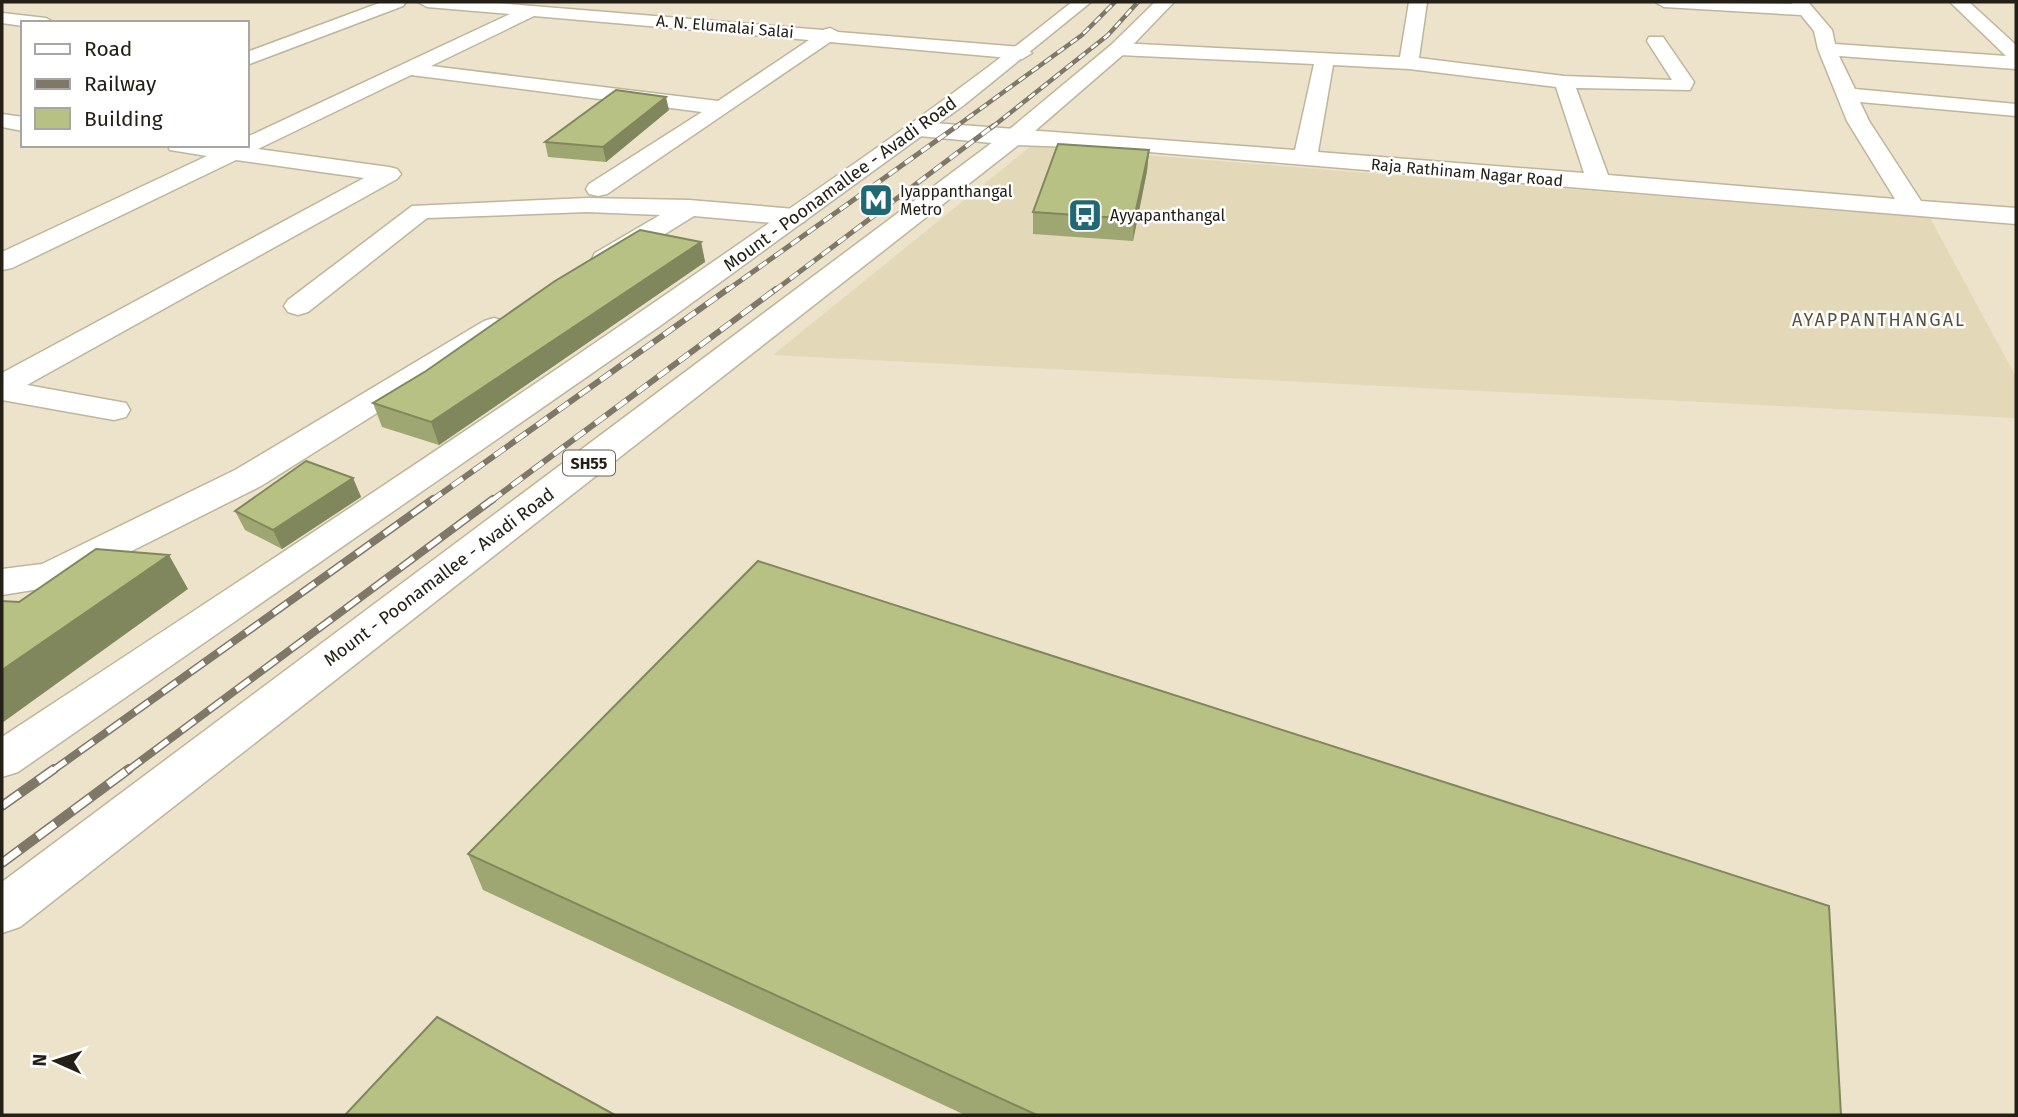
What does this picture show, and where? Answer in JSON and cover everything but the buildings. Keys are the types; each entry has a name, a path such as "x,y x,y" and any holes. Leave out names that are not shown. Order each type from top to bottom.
{"street":[{"path":"2,11 32,2"},
{"path":"248,59 397,2"},
{"name":"A. N. Elumalai Salai","path":"427,2 529,7 1022,52"},
{"name":"Mount - Poonamallee - Avadi Road","path":"2,760 632,332 919,129 1022,52 1082,2"},
{"name":"Mount - Poonamallee - Avadi Road","path":"2,911 1013,138 1118,49 1165,2"},
{"path":"1409,63 1418,2"},
{"path":"1664,2 1802,6 1823,30 1827,49 1864,132 1913,208"},
{"path":"1959,2 2016,55"},
{"path":"248,146 410,69 529,7"},
{"path":"2,18 28,21"},
{"path":"598,189 830,34"},
{"path":"1118,49 1409,63 1564,82 1683,86 1684,82 1656,41"},
{"path":"248,46 274,49"},
{"path":"1827,49 2016,63"},
{"path":"1305,158 1325,58"},
{"path":"410,69 722,108"},
{"path":"1564,82 1599,183"},
{"path":"1848,95 2016,110"},
{"path":"2,121 21,124"},
{"name":"Raja Rathinam Nagar Road","path":"919,129 1013,138 1101,141 2016,216"},
{"path":"2,388 389,174 191,147"},
{"path":"2,262 247,147"},
{"path":"298,306 421,211 587,205 689,208 794,217"},
{"path":"582,274 689,208"},
{"path":"2,232 52,240"},
{"path":"2,582 50,576 248,478 522,310"},
{"path":"2,388 114,410"}],"shaded area":[{"path":"1031,146 1930,218 2016,377 2016,418 773,355"}],"railway":[{"path":"954,128 1082,35 1115,2"},
{"path":"991,128 1108,35 1138,2"},
{"path":"726,291 957,126"},
{"path":"774,291 993,126"},
{"path":"431,501 728,289"},
{"path":"491,501 776,289"},
{"path":"52,771 433,499"},
{"path":"127,771 493,499"},
{"path":"2,806 54,769"},
{"path":"2,863 129,769"}],"place":[{"name":"Iyappanthangal Metro","path":"876,200"},
{"name":"Ayyapanthangal","path":"1085,215"}],"district":[{"name":"AYAPPANTHANGAL","path":"1879,320"}]}
